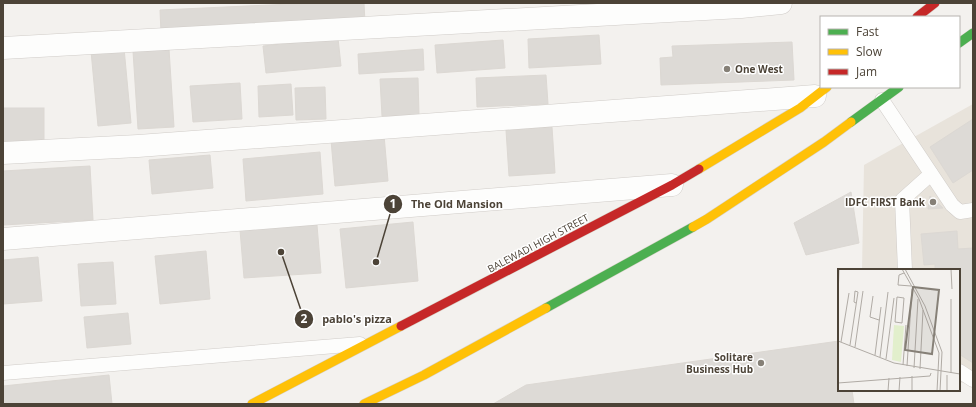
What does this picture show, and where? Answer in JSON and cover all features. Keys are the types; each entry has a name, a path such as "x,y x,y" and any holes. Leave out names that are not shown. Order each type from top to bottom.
{"street":[{"path":"3,48 741,7 780,3"},
{"path":"918,16 936,3"},
{"path":"960,42 973,33"},
{"path":"364,404 424,375 707,219 824,142 898,88"},
{"path":"3,153 138,146 821,92"},
{"name":"BALEWADI HIGH STREET","path":"252,404 672,185 800,108 821,92"},
{"path":"3,239 672,185"}],"lane":[{"path":"882,100 952,205 960,212 973,210"},
{"path":"905,269 902,200 931,174"},
{"path":"3,373 371,343"},
{"path":"960,372 973,380"}],"shaded area":[{"path":"973,104 973,381 960,383 960,269 862,269 864,165"}],"building":[{"path":"313,3 364,3 365,23 161,33 160,10"},
{"path":"599,35 601,64 529,68 528,39"},
{"path":"338,38 341,66 266,73 263,46"},
{"path":"503,40 505,68 437,73 435,45"},
{"name":"One West","path":"792,42 794,80 661,85 660,58 673,57 672,46"},
{"path":"124,48 131,123 98,126 91,51"},
{"path":"169,49 174,127 138,129 133,51"},
{"path":"423,49 424,70 359,74 358,54"},
{"path":"546,75 548,104 477,107 476,78"},
{"path":"418,78 419,115 382,116 380,79"},
{"path":"240,83 242,119 193,122 190,86"},
{"path":"291,84 293,115 259,117 258,86"},
{"path":"325,87 326,119 296,120 295,88"},
{"path":"3,108 44,108 44,148 3,148"},
{"path":"973,119 973,170 953,183 930,147"},
{"path":"552,127 555,173 509,176 506,130"},
{"path":"384,135 388,181 335,186 331,140"},
{"path":"320,152 323,194 246,201 243,159"},
{"path":"210,155 213,188 152,194 149,160"},
{"path":"90,166 93,220 3,225 3,171"},
{"path":"851,192 859,243 806,255 794,223"},
{"name":"IDFC FIRST Bank","path":"930,196 943,208 928,209"},
{"path":"413,222 418,281 346,288 340,229"},
{"path":"317,225 321,273 244,278 240,230"},
{"path":"957,231 958,249 973,248 973,363 960,355 960,269 935,269 935,264 924,265 921,234"},
{"path":"206,251 210,299 160,304 155,256"},
{"path":"38,257 42,301 3,304 3,260"},
{"path":"113,262 116,304 81,306 78,264"},
{"path":"128,313 131,344 87,348 84,317"},
{"name":"Solitare Business Hub","path":"838,341 838,391 852,391 854,404 493,404 526,385"},
{"path":"109,375 112,404 3,404 3,386"}],"traffic: fast":[{"path":"960,42 973,33"},
{"path":"851,122 898,88"},
{"path":"546,308 693,227"}],"traffic: slow":[{"path":"699,169 800,108 826,88"},
{"path":"693,227 824,142 851,122"},
{"path":"364,404 424,375 546,308"},
{"path":"252,404 401,326"}],"traffic: jam":[{"path":"918,16 935,3"},
{"path":"401,326 672,185 699,169"}],"place":[{"name":"One West","path":"727,69"},
{"name":"IDFC FIRST Bank","path":"933,202"},
{"name":"pablo's pizza","path":"281,252"},
{"name":"The Old Mansion","path":"376,262"},
{"name":"Solitare Business Hub","path":"761,363"}]}
